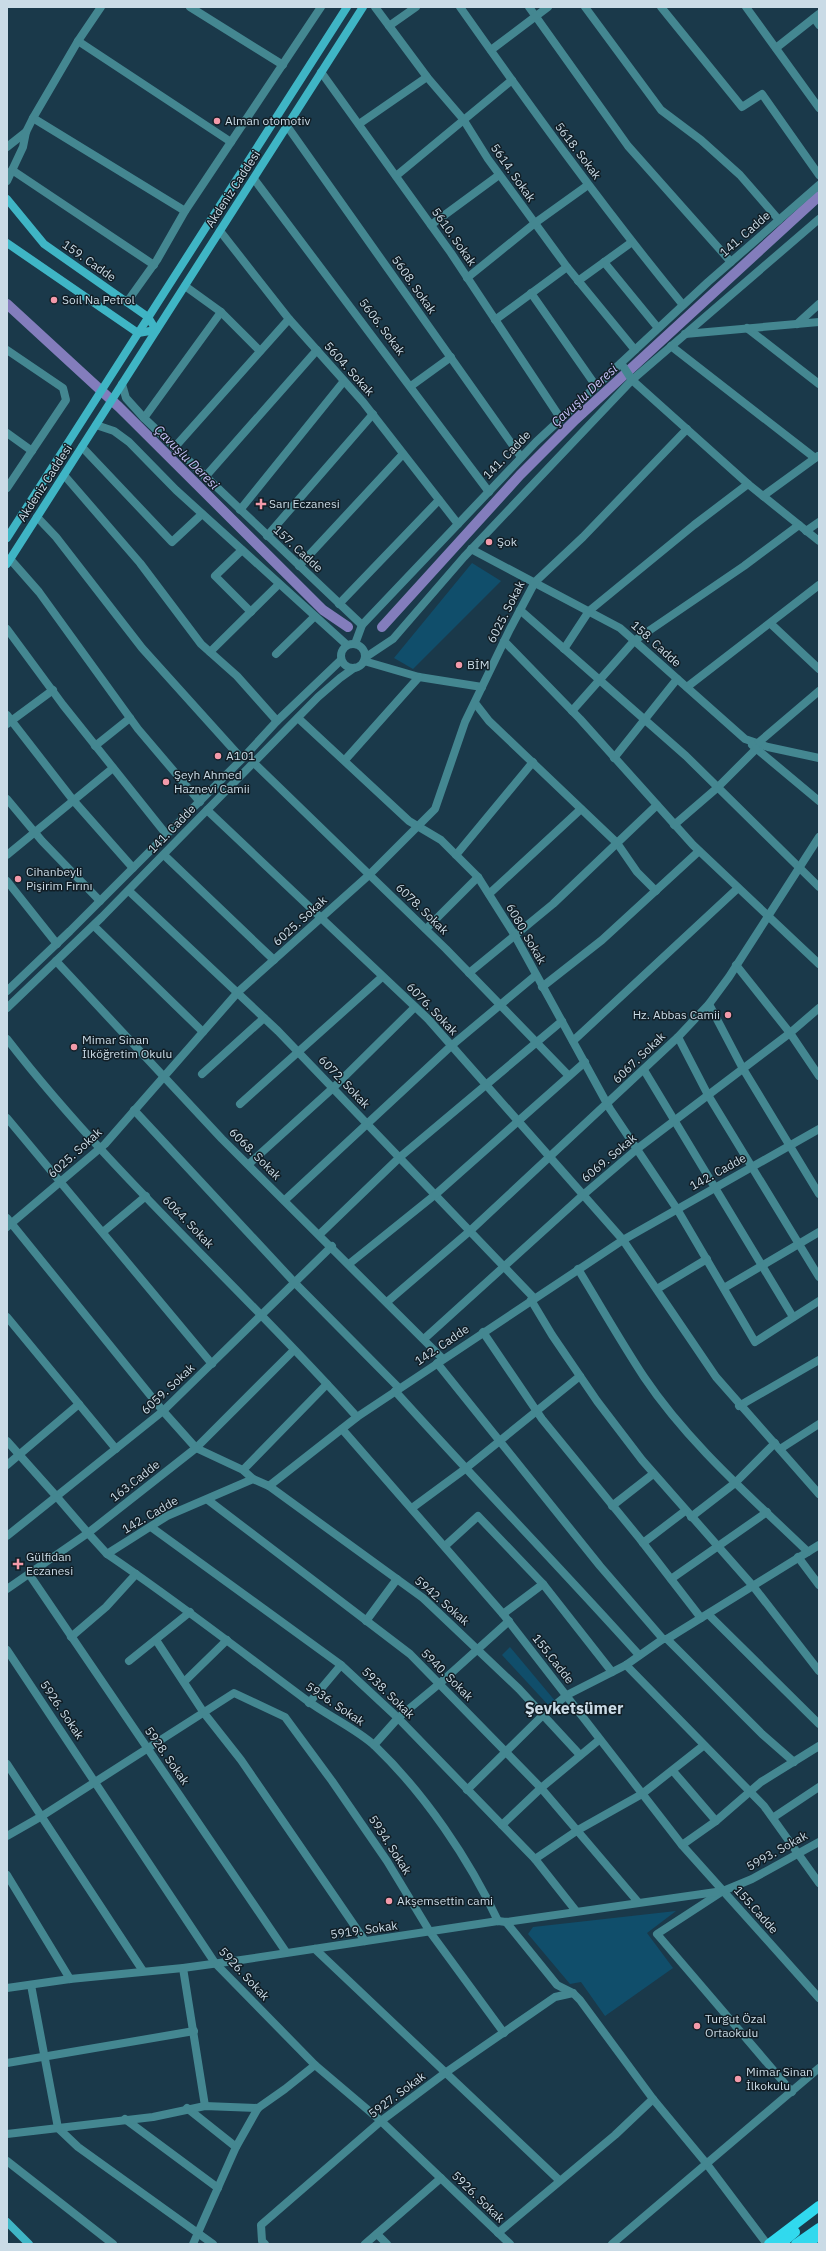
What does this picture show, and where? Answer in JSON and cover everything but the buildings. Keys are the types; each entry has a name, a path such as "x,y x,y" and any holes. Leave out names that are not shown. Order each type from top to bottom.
{"main road":[{"name":"Akdeniz Caddesi","path":"7,538 347,7"},
{"name":"Akdeniz Caddesi","path":"9,561 363,7"},
{"name":"159. Cadde","path":"7,199 44,244 148,317 156,330"},
{"path":"7,243 138,333 156,330"},
{"path":"768,2244 819,2207"},
{"path":"781,2244 819,2207"},
{"path":"7,2222 29,2244"},
{"path":"796,2244 819,2228"},
{"path":"809,2244 819,2234"}],"street":[{"path":"7,181 23,147 26,132 32,118 78,41 101,7"},
{"path":"190,7 283,65"},
{"path":"127,302 154,265 185,211 321,7"},
{"name":"5614. Sokak","path":"375,7 427,77 463,119 499,175 567,267 635,350"},
{"path":"389,26 416,7"},
{"name":"5618. Sokak","path":"460,7 588,185 683,305"},
{"path":"530,7 628,146 731,262"},
{"path":"490,50 548,7"},
{"path":"585,7 661,110 701,140 740,176 779,220"},
{"path":"661,7 742,107 762,94 819,175"},
{"path":"746,7 819,108"},
{"path":"776,48 817,19"},
{"path":"78,41 231,142"},
{"name":"5610. Sokak","path":"322,72 431,225 561,419"},
{"path":"359,124 427,77"},
{"path":"396,176 512,80"},
{"path":"32,118 185,211"},
{"name":"5608. Sokak","path":"287,126 521,457"},
{"path":"7,147 26,132"},
{"path":"12,170 154,265"},
{"path":"431,225 499,175"},
{"name":"5606. Sokak","path":"254,178 489,492"},
{"path":"467,278 535,223 588,185"},
{"name":"141. Cadde","path":"351,645 362,625 521,457 683,305 819,185"},
{"path":"351,645 342,652 341,660 346,666 354,668 393,638 471,549 632,380 819,219"},
{"name":"5604. Sokak","path":"220,231 288,319 372,414 458,524"},
{"path":"578,281 632,242"},
{"path":"604,262 658,328"},
{"path":"495,320 567,267"},
{"path":"185,286 220,312 260,351"},
{"path":"531,293 596,386"},
{"path":"797,324 819,304"},
{"path":"144,418 220,312"},
{"path":"174,448 288,319"},
{"path":"685,334 819,322"},
{"path":"747,328 819,384"},
{"path":"671,346 817,457 763,496"},
{"path":"7,350 63,388 66,400 7,488"},
{"path":"205,478 317,350"},
{"path":"411,386 451,357"},
{"path":"621,363 632,380 748,484 819,541"},
{"path":"240,510 344,381"},
{"name":"157. Cadde","path":"122,384 126,398 144,418 205,478 362,625"},
{"path":"267,536 372,414"},
{"path":"96,425 114,431 129,442 176,490 314,617 351,645 364,650 365,659"},
{"name":"6025. Sokak","path":"8,1223 61,1182 101,1148 238,992 369,875 435,809 465,722 535,582 583,537 687,429"},
{"path":"7,433 32,450"},
{"path":"82,447 172,542 202,514"},
{"path":"299,566 403,454"},
{"path":"64,475 140,562 201,644 237,676 276,721"},
{"path":"564,649 589,611 694,525 748,484"},
{"path":"339,604 439,500"},
{"path":"37,517 56,537 165,674 242,759"},
{"path":"806,531 819,522"},
{"path":"572,711 634,641 744,566 799,526"},
{"name":"158. Cadde","path":"471,549 620,628 745,739 757,746 818,757"},
{"path":"242,550 215,576 251,612"},
{"path":"9,561 39,592 130,718 200,802"},
{"path":"210,652 279,584"},
{"path":"687,687 819,585"},
{"path":"520,610 686,756 717,788 799,866 819,888"},
{"path":"276,654 314,617"},
{"path":"770,624 819,669"},
{"path":"7,629 95,746 166,834"},
{"path":"504,642 572,711 699,851 819,964"},
{"path":"365,659 419,677 482,687"},
{"name":"141. Cadde","path":"8,986 57,944 166,834 200,802 242,759 276,721 341,660"},
{"name":"141. Cadde","path":"7,1008 94,926 298,718 340,678 354,668"},
{"path":"345,760 419,677"},
{"path":"614,758 677,679"},
{"path":"53,690 9,720 73,800 133,868"},
{"path":"674,824 717,788 757,746 819,691"},
{"path":"474,703 490,721 617,843 637,872 656,891"},
{"path":"95,746 130,718"},
{"name":"6080. Sokak","path":"298,718 409,821 441,840 478,877 514,934 542,987 574,1041 607,1104 677,1209 755,1342 793,1317"},
{"path":"757,746 819,801"},
{"path":"456,855 533,762"},
{"name":"6078. Sokak","path":"254,763 426,929 569,1076"},
{"path":"7,855 113,768"},
{"path":"7,800 35,833 110,910"},
{"path":"469,973 514,934 553,904 657,805"},
{"path":"488,894 581,809"},
{"name":"6076. Sokak","path":"207,810 415,1007 451,1046 623,1240 657,1289 693,1346 739,1406 818,1490"},
{"name":"6067. Sokak","path":"388,1302 471,1230 644,1070 709,1004 736,965 819,836"},
{"path":"542,987 602,940 699,851"},
{"path":"164,855 274,960"},
{"path":"426,929 478,877"},
{"name":"6072. Sokak","path":"119,882 238,992 368,1123 504,1266 532,1299 580,1376 653,1474 753,1586 819,1671"},
{"path":"7,883 57,944"},
{"path":"574,1041 738,888"},
{"path":"94,926 203,1032"},
{"name":"6068. Sokak","path":"56,961 163,1076 424,1339 498,1440 665,1639 762,1734 794,1762"},
{"path":"736,965 790,1034 819,1076"},
{"path":"285,1200 451,1046 501,1006 536,975"},
{"path":"240,1104 382,977"},
{"path":"709,1004 742,1067 819,1194"},
{"path":"249,1164 333,1088 415,1007"},
{"name":"6069. Sokak","path":"424,1339 583,1195 742,1067 790,1034 819,1008"},
{"path":"202,1074 264,1018"},
{"path":"320,1234 400,1157 562,1021"},
{"path":"678,1037 708,1095 819,1277"},
{"name":"6064. Sokak","path":"7,1039 41,1083 101,1148 357,1417"},
{"path":"349,1264 436,1194 585,1062"},
{"path":"644,1070 760,1265 793,1317 819,1301"},
{"path":"134,1110 295,1283 397,1389 465,1469 509,1513 639,1655"},
{"path":"7,1118 212,1364"},
{"name":"142. Cadde","path":"269,1486 357,1417 578,1268 623,1240 819,1129"},
{"path":"103,1232 146,1196"},
{"path":"8,1223 163,1411 196,1448 243,1470 253,1479 269,1486"},
{"path":"724,1288 760,1265 819,1232"},
{"name":"6059. Sokak","path":"7,1536 163,1411 332,1246"},
{"path":"657,1289 707,1259"},
{"path":"578,1268 644,1378 702,1449 735,1483 808,1552"},
{"path":"7,1317 116,1449"},
{"path":"483,1332 536,1409 671,1579 704,1616 819,1724"},
{"name":"163.Cadde","path":"7,1589 88,1533 196,1448 294,1350"},
{"path":"739,1406 819,1360"},
{"path":"412,1508 465,1469 536,1409 580,1376"},
{"path":"243,1470 327,1384"},
{"path":"7,1465 79,1404"},
{"path":"643,1543 735,1483 778,1446 819,1424"},
{"name":"155.Cadde","path":"342,1429 509,1621 567,1695 599,1740 682,1845 819,1998"},
{"path":"7,1441 107,1554"},
{"path":"612,1506 653,1474"},
{"name":"142. Cadde","path":"107,1554 167,1516 208,1500 253,1479"},
{"name":"5942. Sokak","path":"269,1486 423,1598 543,1715 580,1755"},
{"name":"5940. Sokak","path":"208,1500 410,1654 542,1788 638,1902"},
{"path":"671,1579 767,1512"},
{"path":"445,1546 478,1516 543,1584 612,1672"},
{"name":"5938. Sokak","path":"151,1527 341,1665 398,1718 535,1859 576,1911"},
{"path":"467,1790 543,1715 567,1695 626,1665 639,1655 819,1545"},
{"name":"5936. Sokak","path":"107,1554 190,1612 310,1702 374,1745 404,1776 452,1840 482,1886 502,1922 557,1985 573,1993 653,2099 706,2163 768,2244"},
{"path":"798,1557 819,1585"},
{"name":"5928. Sokak","path":"29,1574 286,1952"},
{"path":"71,1637 106,1607 136,1574"},
{"path":"366,1621 397,1579"},
{"path":"503,1614 543,1584"},
{"path":"129,1662 190,1612"},
{"path":"374,1745 398,1718 439,1684 476,1649 509,1621"},
{"path":"156,1640 204,1713 241,1760 366,1941"},
{"path":"184,1682 227,1640"},
{"name":"5926. Sokak","path":"7,1650 96,1781 215,1963 315,2065 381,2121 510,2244"},
{"path":"310,1702 341,1665"},
{"path":"626,1665 703,1746 751,1792 774,1817 819,1883"},
{"name":"5934. Sokak","path":"204,1713 234,1693 285,1717 332,1781 387,1861 430,1932 504,2033"},
{"path":"7,1836 42,1816 204,1713"},
{"path":"502,1825 542,1788 599,1740"},
{"path":"535,1859 578,1830 642,1794 703,1746"},
{"path":"682,1845 716,1821 761,1782 819,1746"},
{"path":"7,1764 143,1971"},
{"path":"673,1771 716,1821"},
{"path":"774,1817 819,1788"},
{"name":"5993. Sokak","path":"723,1891 752,1879 819,1842"},
{"path":"7,1875 70,1979"},
{"path":"723,1891 657,1934 792,2092"},
{"name":"5919. Sokak","path":"7,1988 31,1986 70,1979 183,1968 286,1952 723,1891"},
{"path":"315,1949 559,2180"},
{"path":"183,1968 205,2106"},
{"path":"31,1986 58,2128 78,2147 197,2231 213,2244"},
{"name":"5927. Sokak","path":"264,2242 261,2225 381,2121 445,2073 555,1997 573,1993"},
{"path":"7,2063 194,2031"},
{"path":"193,2244 197,2231 236,2147 258,2108 315,2065"},
{"path":"612,2244 819,2068"},
{"path":"498,2232 615,2135 653,2099"},
{"path":"7,2134 153,2117 187,2108 205,2106 258,2108"},
{"path":"187,2108 236,2147"},
{"path":"124,2120 218,2188"},
{"path":"7,2161 113,2244"},
{"path":"365,2244 441,2178"},
{"path":"377,2234 388,2244"}],"shaded area":[{"path":"472,563 501,581 413,669 394,658"},
{"path":"510,1647 556,1702 550,1707 502,1655"},
{"path":"676,1911 647,1933 673,1968 605,2016 581,1982 570,1984 528,1934 533,1927"}],"waterway":[{"name":"Çavuşlu Deresi","path":"382,627 520,475 575,420 819,196"},
{"name":"Çavuşlu Deresi","path":"7,304 119,407 323,610 348,627"}],"place":[{"name":"Alman otomotiv","path":"217,121"},
{"name":"Soil Na Petrol","path":"54,300"},
{"name":"Sarı Eczanesi","path":"261,504"},
{"name":"Şok","path":"489,542"},
{"name":"BİM","path":"459,665"},
{"name":"A101","path":"218,756"},
{"name":"Şeyh Ahmed Haznevi Camii","path":"166,782"},
{"name":"Cihanbeyli Pişirim Fırını","path":"18,879"},
{"name":"Hz. Abbas Camii","path":"728,1015"},
{"name":"Mimar Sinan İlköğretim Okulu","path":"74,1047"},
{"name":"Gülfidan Eczanesi","path":"18,1564"},
{"name":"Akşemsettin cami","path":"389,1901"},
{"name":"Turgut Özal Ortaokulu","path":"697,2026"},
{"name":"Mimar Sinan İlkokulu","path":"738,2079"}],"district":[{"name":"Şevketsümer","path":"574,1708"}]}
